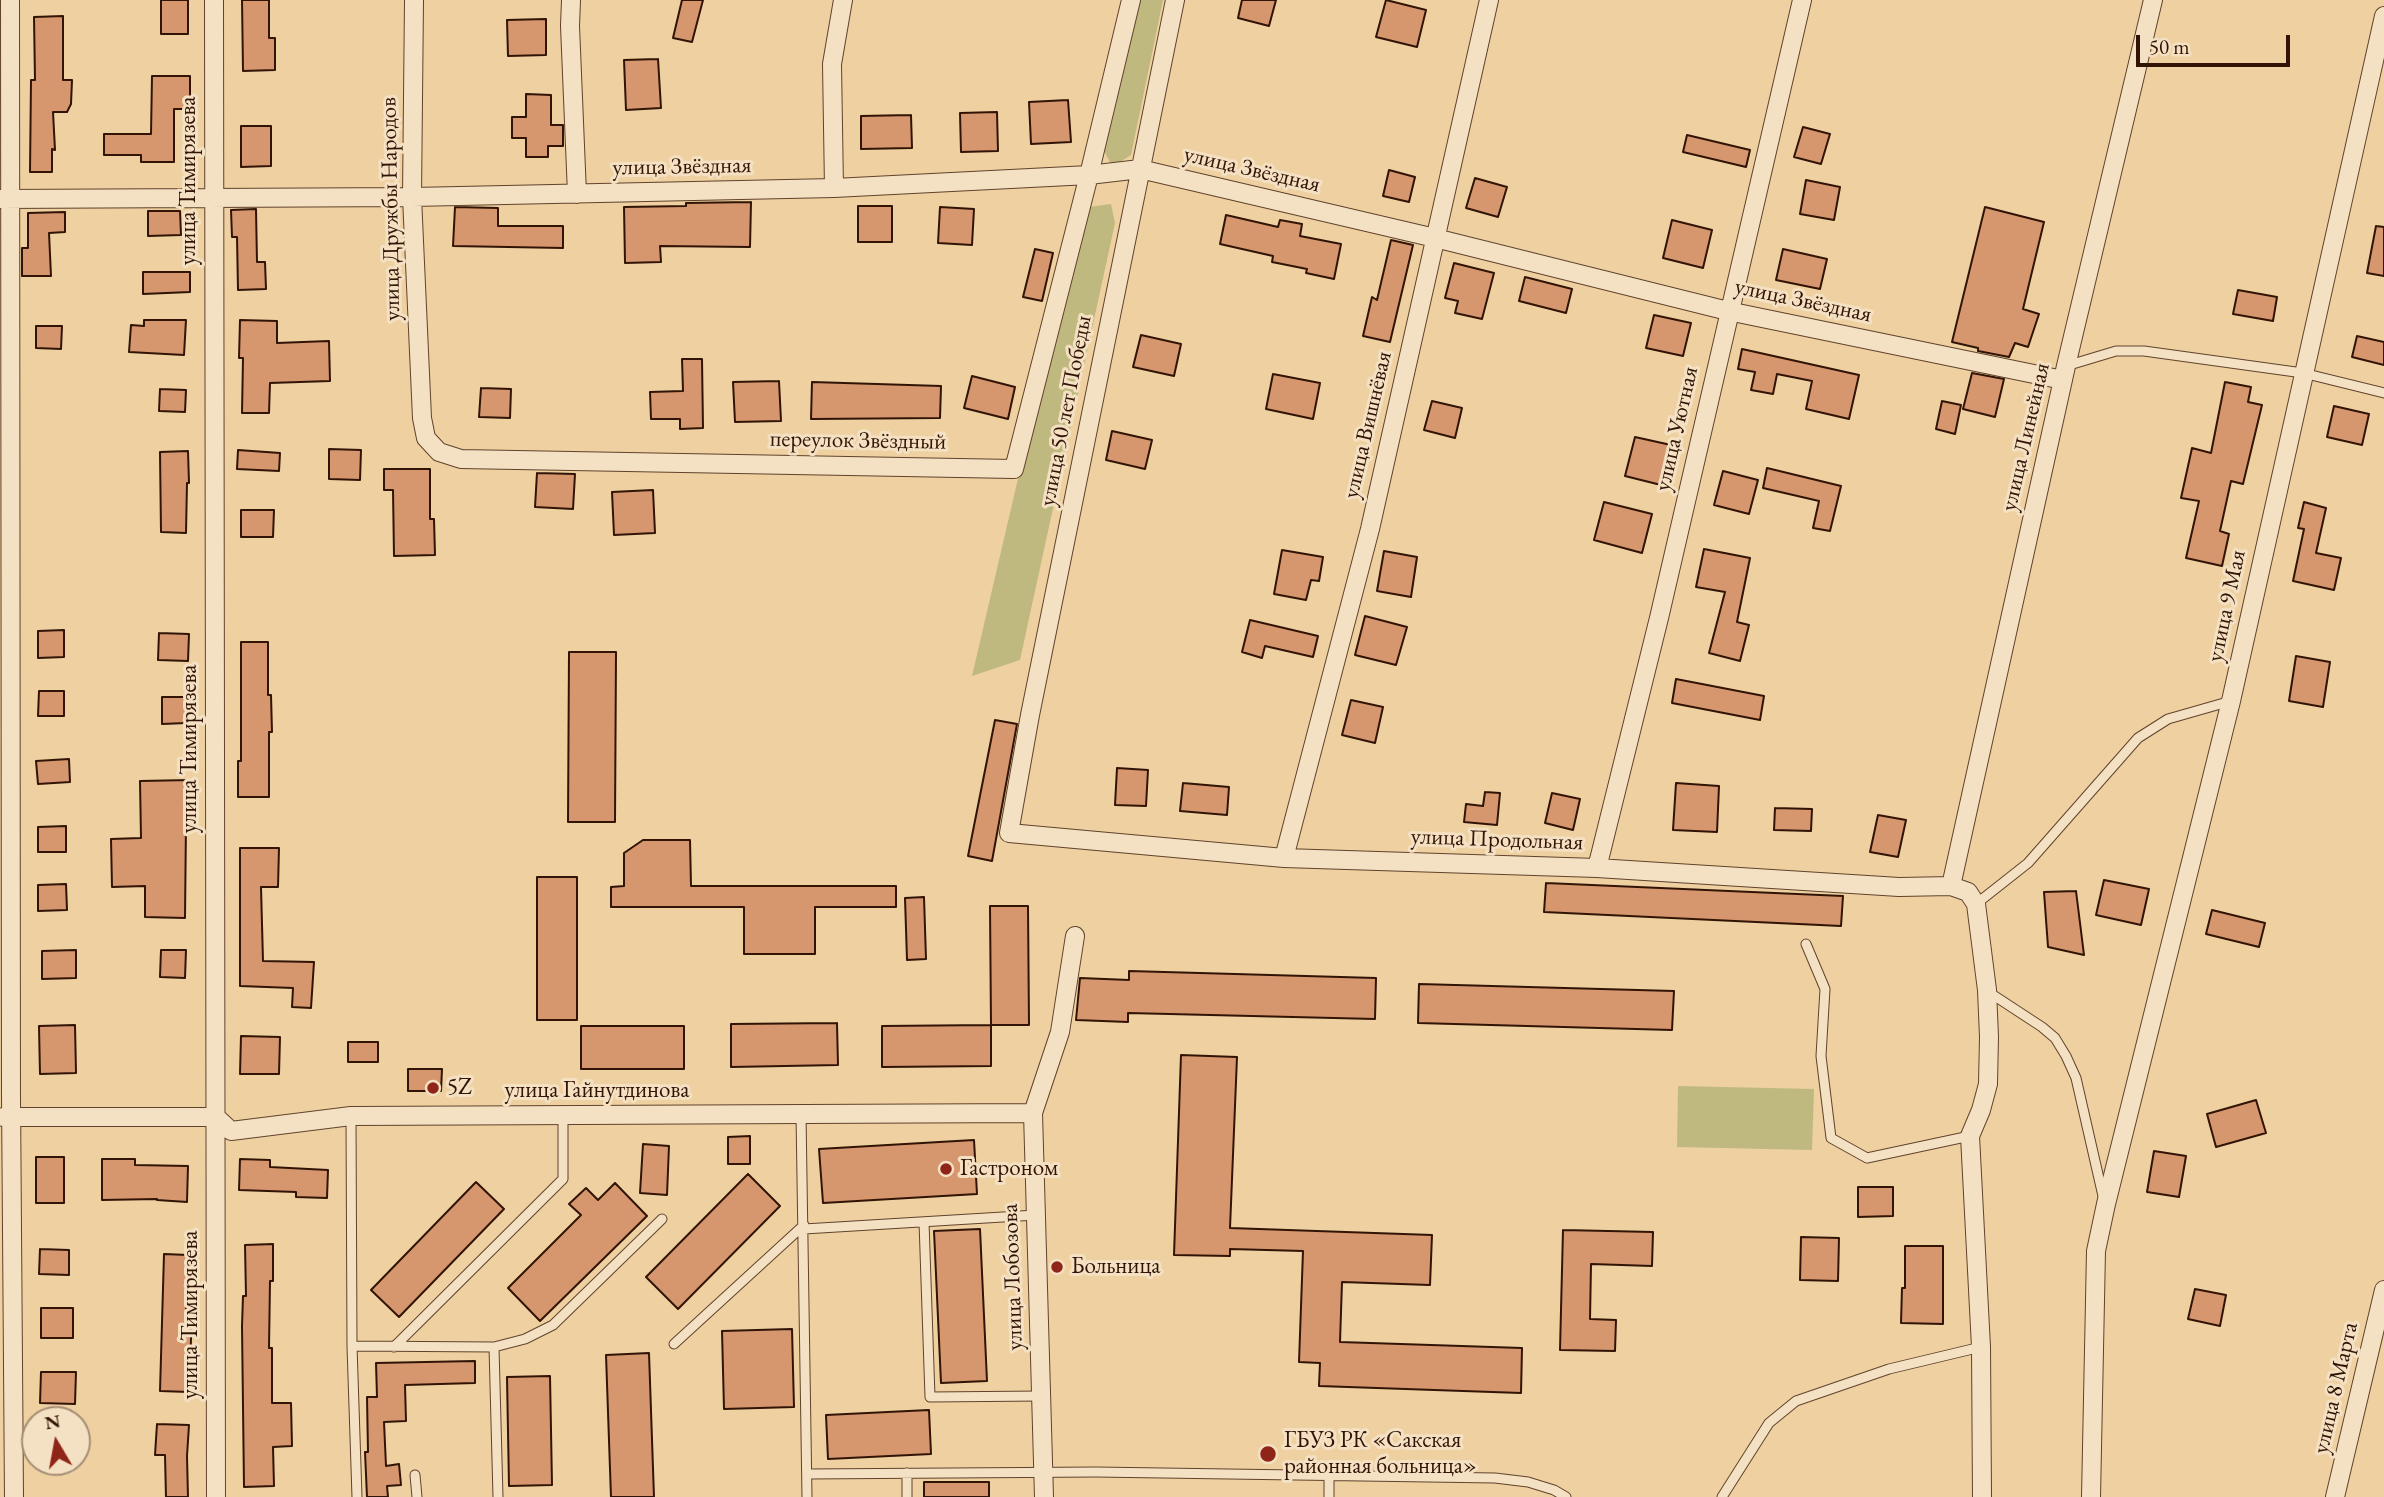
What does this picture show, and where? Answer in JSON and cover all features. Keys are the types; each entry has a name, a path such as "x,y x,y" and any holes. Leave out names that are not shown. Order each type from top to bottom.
{"street":[{"path":"10,0 5,199 6,1117 14,1497"},
{"name":"улица Тимирязева","path":"214,0 216,1497"},
{"name":"улица Дружбы Народов","path":"414,0 412,197 422,418"},
{"path":"571,0 577,194"},
{"path":"834,188 832,64 843,0"},
{"path":"1089,176 1131,0"},
{"name":"улица 50 лет Победы","path":"1009,833 1030,715 1175,0"},
{"name":"улица Вишнёвая","path":"1284,858 1370,529 1489,0"},
{"name":"улица Уютная","path":"1597,868 1659,618 1802,0"},
{"name":"улица Линейная","path":"1951,886 2065,373 2153,0"},
{"name":"улица 9 Мая","path":"2091,1497 2096,1251 2105,1204 2231,701 2384,16"},
{"name":"улица Звёздная","path":"5,199 412,197 834,188 1089,176 1140,169 1435,238 1728,311 2065,373"},
{"name":"переулок Звёздный","path":"422,418 426,438 439,452 461,459 1014,469 1089,176"},
{"name":"улица Продольная","path":"1009,833 1284,858 1597,868 1899,887 1951,886"},
{"path":"1951,886 1968,892 1976,904 1987,990 1988,1084 1970,1136 1981,1347 1982,1497"},
{"name":"улица Лобозова","path":"1044,1497 1034,1108 1060,1032 1075,936"},
{"name":"улица Гайнутдинова","path":"6,1117 216,1117 231,1130 351,1116 802,1114 1034,1108"},
{"name":"улица 8 Марта","path":"2335,1497 2384,1290"}],"lane":[{"path":"2065,373 2116,351 2144,351 2303,373 2384,393"},
{"path":"1976,904 2028,863 2138,738 2168,719 2231,701"},
{"path":"1806,944 1825,989 1821,1056 1831,1138 1867,1158 1970,1136"},
{"path":"1987,990 2042,1027 2055,1038 2066,1056 2076,1077 2105,1204"},
{"path":"802,1114 807,1497"},
{"path":"394,1347 563,1179 563,1115"},
{"path":"351,1116 352,1346 357,1497"},
{"path":"674,1344 804,1227 1036,1214"},
{"path":"352,1346 494,1348 525,1339 553,1325 663,1219"},
{"path":"924,1222 930,1397 1042,1396"},
{"path":"1722,1497 1769,1423 1796,1401 1889,1369 1981,1347"},
{"path":"494,1348 498,1497"},
{"path":"907,1473 907,1497"},
{"path":"807,1474 1329,1474 1495,1478 1528,1482 1554,1490 1566,1497"},
{"path":"1329,1474 1329,1497"},
{"path":"415,1475 417,1497"}],"shaded area":[{"path":"1137,0 1163,0 1131,155 1111,164 1103,149"},
{"path":"1111,204 1115,223 1020,660 972,676 1081,208"},
{"path":"1678,1086 1814,1089 1812,1150 1677,1147"}],"building":[{"path":"161,0 188,0 188,34 161,34"},
{"path":"242,0 269,0 269,38 275,38 275,70 243,71"},
{"path":"682,0 703,0 692,42 673,38"},
{"path":"1242,0 1276,0 1269,26 1238,18"},
{"path":"1386,0 1426,10 1417,47 1376,37"},
{"path":"63,16 63,80 72,80 71,104 67,112 53,112 55,150 52,149 52,172 30,172 31,80 35,80 34,17"},
{"path":"546,19 546,55 508,56 507,20"},
{"path":"658,59 661,108 626,110 624,60"},
{"path":"152,76 190,76 190,109 174,109 174,162 141,162 141,155 104,155 104,134 151,134"},
{"path":"526,94 551,95 551,125 563,125 563,146 548,146 548,157 526,157 526,138 512,138 512,117 526,117"},
{"path":"1068,100 1071,142 1031,144 1029,102"},
{"path":"997,112 998,151 961,152 960,113"},
{"path":"911,115 912,148 861,149 861,116"},
{"path":"241,126 271,126 271,166 241,167"},
{"path":"1803,127 1830,134 1821,164 1794,157"},
{"path":"1687,135 1750,150 1746,167 1683,152"},
{"path":"1389,170 1415,177 1409,202 1383,196"},
{"path":"1475,178 1507,187 1498,217 1466,208"},
{"path":"1806,180 1840,187 1834,220 1800,214"},
{"path":"751,202 750,247 660,246 661,262 625,263 624,207"},
{"path":"858,206 892,206 892,242 858,242"},
{"path":"455,207 498,208 498,226 563,226 563,248 453,246"},
{"path":"940,207 974,209 972,245 938,243"},
{"path":"1985,207 2044,222 2023,309 2039,314 2028,347 2015,343 2009,357 1952,342"},
{"path":"256,209 257,262 265,262 266,289 238,290 237,237 232,237 231,210"},
{"path":"148,211 180,211 181,235 148,236"},
{"path":"65,212 65,232 49,233 51,276 22,276 22,248 28,248 28,213"},
{"path":"1226,215 1278,227 1280,220 1302,224 1300,236 1341,244 1334,279 1306,273 1307,269 1272,262 1273,256 1220,244"},
{"path":"1672,220 1712,230 1703,268 1663,258"},
{"path":"2376,226 2384,227 2384,276 2367,273"},
{"path":"1391,240 1413,245 1390,342 1363,336 1372,297 1377,300"},
{"path":"1035,249 1053,253 1042,301 1023,297"},
{"path":"1783,249 1827,259 1820,289 1776,280"},
{"path":"1454,263 1494,273 1482,319 1455,313 1458,301 1445,298"},
{"path":"143,272 190,272 190,292 143,294"},
{"path":"1525,277 1572,289 1566,313 1519,301"},
{"path":"2238,290 2277,297 2273,321 2233,314"},
{"path":"1654,315 1691,323 1683,356 1646,348"},
{"path":"144,320 186,320 184,355 129,352 131,325 144,326"},
{"path":"240,320 277,321 277,343 329,341 330,381 270,383 269,413 242,413 243,358 239,358"},
{"path":"36,326 62,326 61,349 36,348"},
{"path":"1141,335 1181,344 1174,376 1133,367"},
{"path":"2357,336 2384,342 2384,365 2352,357"},
{"path":"1742,349 1859,375 1849,419 1806,409 1812,381 1777,374 1773,394 1751,390 1755,372 1738,369"},
{"path":"682,359 702,359 703,428 680,429 680,419 651,419 650,392 683,391"},
{"path":"1972,373 2004,379 1995,417 1963,409"},
{"path":"1273,374 1320,383 1313,419 1266,409"},
{"path":"972,376 1015,387 1008,419 964,408"},
{"path":"779,381 781,421 735,422 733,382"},
{"path":"812,382 941,386 940,418 811,419"},
{"path":"2225,382 2251,387 2248,402 2262,405 2243,484 2231,481 2220,531 2229,534 2222,566 2186,558 2199,501 2181,498 2192,448 2211,453"},
{"path":"481,388 511,389 510,418 479,417"},
{"path":"160,389 186,390 185,412 159,411"},
{"path":"1432,401 1462,408 1455,438 1424,430"},
{"path":"1942,401 1961,405 1955,434 1936,429"},
{"path":"2334,406 2369,414 2362,445 2327,437"},
{"path":"1112,431 1152,440 1145,469 1106,460"},
{"path":"1635,437 1671,445 1661,485 1625,476"},
{"path":"329,449 361,450 360,480 329,479"},
{"path":"238,450 280,453 279,471 237,469"},
{"path":"188,451 186,533 161,532 160,452"},
{"path":"1767,468 1841,486 1830,531 1813,528 1819,501 1763,488"},
{"path":"384,469 430,469 430,519 434,519 435,555 394,556 393,490 384,490"},
{"path":"1723,471 1758,480 1749,514 1714,505"},
{"path":"537,473 575,474 573,509 535,507"},
{"path":"653,490 655,533 614,535 612,492"},
{"path":"1604,502 1652,514 1642,553 1594,540"},
{"path":"2304,502 2326,508 2316,553 2341,558 2334,590 2293,581 2304,529 2298,528"},
{"path":"241,510 274,510 273,537 241,537"},
{"path":"1704,549 1750,558 1737,622 1749,625 1740,661 1709,653 1725,592 1696,587"},
{"path":"1282,550 1323,557 1319,581 1311,580 1306,600 1274,594"},
{"path":"1384,551 1417,557 1411,597 1377,591"},
{"path":"1365,616 1407,627 1396,665 1355,655"},
{"path":"1250,620 1318,636 1313,657 1265,646 1262,658 1242,652"},
{"path":"64,630 64,657 38,658 38,631"},
{"path":"159,633 189,634 188,661 158,660"},
{"path":"241,642 268,642 268,695 271,695 272,732 269,732 269,797 238,797 238,761 241,761"},
{"path":"569,652 616,652 615,822 568,822"},
{"path":"2296,656 2330,662 2323,707 2289,701"},
{"path":"1676,679 1764,696 1760,720 1672,703"},
{"path":"39,691 64,691 64,716 38,716"},
{"path":"162,697 186,697 186,723 162,724"},
{"path":"1351,700 1383,707 1375,743 1342,735"},
{"path":"995,720 1017,724 992,861 968,856"},
{"path":"69,759 70,782 38,784 36,761"},
{"path":"1117,768 1148,770 1146,806 1115,805"},
{"path":"191,780 191,822 186,822 185,918 145,917 145,886 112,887 111,839 141,838 140,781"},
{"path":"1183,783 1229,787 1227,815 1180,811"},
{"path":"1676,783 1719,786 1717,832 1673,830"},
{"path":"1485,792 1500,793 1497,825 1464,822 1466,804 1483,806"},
{"path":"1552,793 1580,799 1573,830 1545,823"},
{"path":"1775,808 1812,809 1811,831 1774,830"},
{"path":"1878,815 1906,820 1898,857 1870,852"},
{"path":"66,826 66,852 38,852 38,827"},
{"path":"643,840 690,840 691,886 896,886 896,907 815,907 815,954 744,954 744,907 611,907 611,887 624,886 624,853"},
{"path":"240,848 279,848 278,887 261,887 263,961 314,962 311,1008 292,1007 293,988 240,986"},
{"path":"537,877 577,877 577,1020 537,1020"},
{"path":"2104,880 2149,889 2141,925 2096,915"},
{"path":"1546,883 1843,896 1841,926 1544,912"},
{"path":"66,884 67,910 38,911 38,885"},
{"path":"2076,891 2084,955 2048,947 2044,892"},
{"path":"924,897 926,959 907,960 905,898"},
{"path":"990,906 1028,906 1029,1025 991,1025"},
{"path":"2212,910 2265,923 2259,947 2206,934"},
{"path":"76,950 76,978 42,979 42,951"},
{"path":"161,950 186,950 185,978 160,977"},
{"path":"1129,971 1376,978 1375,1019 1128,1013 1128,1022 1076,1020 1080,978 1129,980"},
{"path":"1419,984 1674,991 1672,1030 1418,1023"},
{"path":"837,1023 838,1065 731,1067 731,1024"},
{"path":"75,1025 76,1073 40,1074 39,1026"},
{"path":"991,1025 991,1066 882,1067 882,1026"},
{"path":"581,1026 684,1026 684,1069 581,1069"},
{"path":"241,1036 280,1037 279,1074 240,1074"},
{"path":"348,1042 378,1042 378,1062 348,1062"},
{"path":"1181,1055 1237,1057 1230,1228 1432,1235 1430,1285 1342,1282 1340,1342 1522,1348 1521,1393 1319,1386 1320,1363 1299,1362 1303,1251 1230,1249 1230,1256 1174,1255"},
{"path":"408,1069 442,1069 441,1091 408,1091"},
{"path":"2256,1100 2266,1133 2216,1147 2207,1114"},
{"path":"750,1136 750,1164 728,1164 728,1137"},
{"path":"974,1140 977,1194 823,1203 819,1149"},
{"path":"643,1144 669,1146 667,1195 640,1193"},
{"path":"2154,1151 2186,1156 2179,1197 2147,1192"},
{"path":"36,1157 64,1157 64,1203 36,1203"},
{"path":"102,1159 135,1159 135,1165 188,1166 187,1202 157,1199 102,1200"},
{"path":"240,1159 270,1160 270,1167 328,1170 327,1198 296,1197 296,1192 239,1190"},
{"path":"748,1174 780,1206 678,1309 646,1277"},
{"path":"476,1182 504,1209 399,1317 371,1290"},
{"path":"615,1183 647,1216 540,1321 508,1288 581,1215 569,1204 586,1188 598,1200"},
{"path":"1858,1187 1893,1187 1893,1216 1858,1217"},
{"path":"980,1229 987,1381 941,1383 934,1231"},
{"path":"1563,1230 1653,1232 1652,1266 1591,1264 1590,1319 1616,1320 1615,1351 1560,1350"},
{"path":"1801,1237 1839,1238 1838,1281 1800,1280"},
{"path":"273,1244 269,1348 272,1348 272,1403 291,1403 292,1446 273,1447 274,1486 244,1487 242,1326 243,1296 246,1296 245,1245"},
{"path":"1905,1246 1943,1246 1943,1324 1901,1323 1902,1288 1905,1288"},
{"path":"40,1249 69,1250 69,1275 39,1274"},
{"path":"164,1254 188,1255 186,1312 192,1312 189,1392 160,1391"},
{"path":"2195,1289 2226,1295 2220,1326 2188,1319"},
{"path":"41,1308 73,1308 73,1338 41,1338"},
{"path":"792,1329 794,1407 724,1409 722,1331"},
{"path":"649,1353 654,1497 611,1497 606,1355"},
{"path":"475,1361 475,1383 405,1385 406,1421 384,1422 386,1466 399,1464 401,1485 387,1486 388,1497 367,1497 367,1397 377,1397 376,1363"},
{"path":"41,1372 76,1372 75,1404 40,1403"},
{"path":"550,1376 552,1485 509,1486 507,1377"},
{"path":"929,1410 931,1454 828,1459 826,1415"},
{"path":"157,1424 189,1425 188,1497 166,1497 165,1455 155,1455"},
{"path":"924,1482 989,1482 989,1497 924,1497"}],"place":[{"name":"5Z","path":"433,1088"},
{"name":"Гастроном","path":"946,1169"},
{"name":"Больница","path":"1057,1267"},
{"name":"ГБУЗ РК «Сакская районная больница»","path":"1268,1454"}]}
